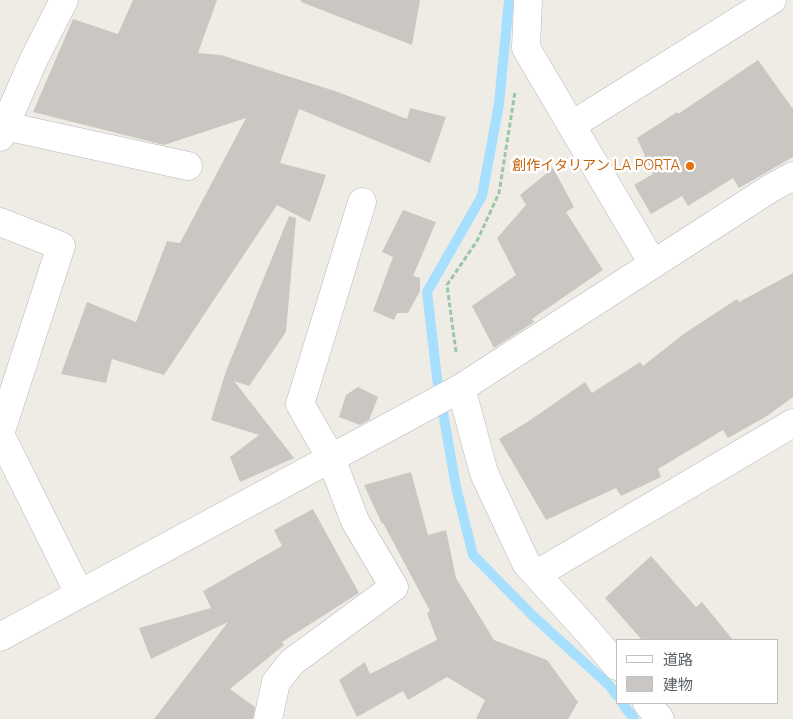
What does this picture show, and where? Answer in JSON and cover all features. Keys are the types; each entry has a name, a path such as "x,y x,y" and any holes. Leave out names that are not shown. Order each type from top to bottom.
{"street":[{"path":"64,0 34,59 2,132 188,166"},
{"path":"528,0 526,48 653,264"},
{"path":"572,125 744,8 772,0"},
{"path":"0,637 460,388 771,188 793,176"},
{"path":"268,719 276,682 292,662 394,587 355,521 331,458 300,404 362,202"},
{"path":"0,222 61,246 1,429 80,594"},
{"path":"460,388 484,473 526,563 616,665"},
{"path":"537,574 793,422"},
{"path":"648,704 660,719"}],"path":[{"path":"460,388 447,285 477,241 498,193 512,101 526,48"}],"building":[{"path":"133,0 217,0 198,53 221,55 338,92 407,119 410,108 446,117 430,163 299,109 280,163 326,175 310,222 277,205 164,375 112,359 106,383 61,374 87,302 136,322 167,241 180,243 246,118 164,145 33,112 73,19 118,34"},
{"path":"301,0 420,0 412,45 301,2"},
{"path":"758,60 793,109 793,157 739,188 733,178 688,206 682,196 651,214 634,185 653,174 637,138 677,112 678,114"},
{"path":"553,168 574,207 566,212 603,270 532,319 534,322 494,348 472,306 516,275 497,238 526,205 520,195"},
{"path":"403,210 436,222 413,276 420,278 420,291 408,313 397,313 394,320 373,311 393,257 382,252"},
{"path":"289,216 296,218 286,332 249,386 234,381 294,458 240,482 230,457 259,435 211,420 226,371"},
{"path":"793,273 793,397 767,416 728,438 723,430 658,469 661,477 621,496 616,488 546,520 499,439 529,421 585,382 592,393 640,362 643,366 685,333 737,299 739,302"},
{"path":"358,387 378,397 369,420 360,425 339,417 346,395"},
{"path":"411,472 428,535 446,530 456,578 494,640 547,660 578,702 568,719 476,719 485,700 447,677 408,700 403,691 357,717 339,680 365,662 370,674 437,640 427,613 430,611 382,524 364,485"},
{"path":"313,509 359,593 282,642 284,645 230,689 255,707 253,719 154,719 228,622 151,659 139,628 211,608 203,591 282,546 274,530"},
{"path":"651,556 696,607 702,602 732,639 641,639 605,598"}],"waterway":[{"path":"509,0 499,104 482,196 427,292 437,378 456,487 473,555 533,616 609,685 616,695"},
{"path":"623,704 634,719"}],"place":[{"name":"創作イタリアン LA PORTA","path":"690,166"}]}
